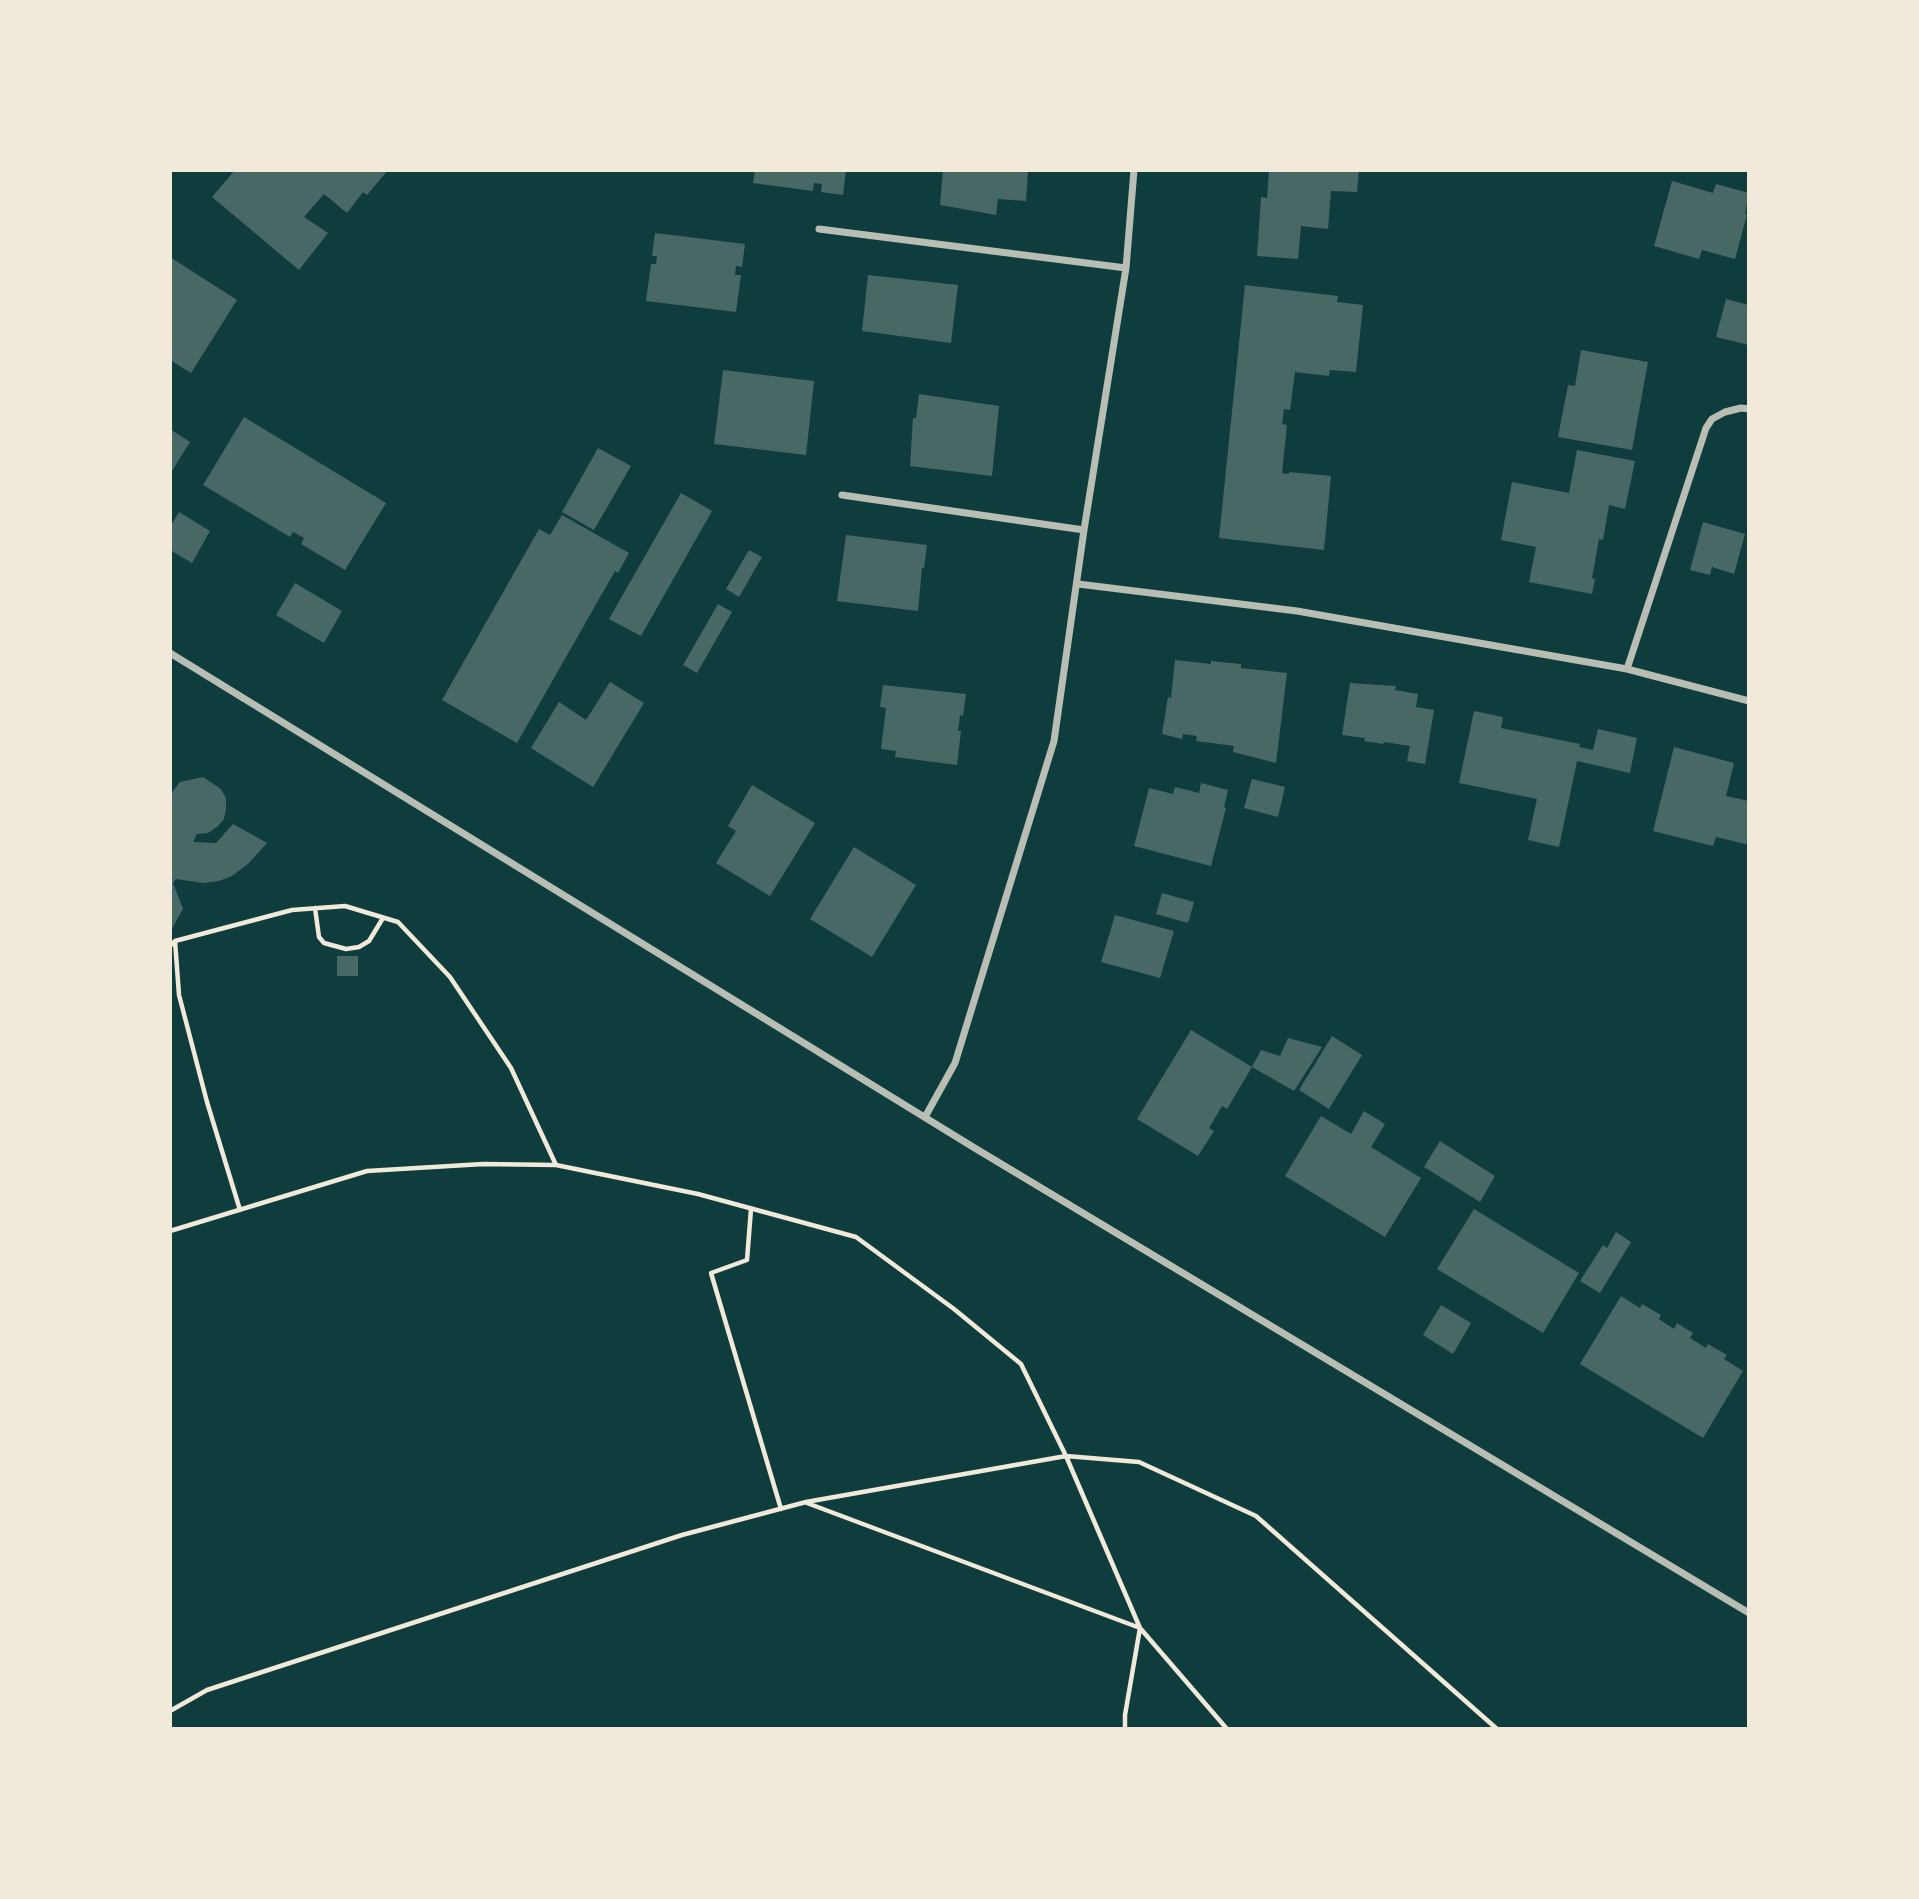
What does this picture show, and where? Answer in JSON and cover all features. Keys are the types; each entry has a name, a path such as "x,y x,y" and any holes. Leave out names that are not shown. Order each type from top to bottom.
{"street":[{"path":"925,1117 955,1063 1054,741 1126,268 1134,170"},
{"path":"819,229 1126,268"},
{"path":"1626,669 1706,428 1712,419 1725,412 1749,409"},
{"path":"842,495 1084,530"},
{"path":"1077,584 1297,611 1626,669 1749,701"},
{"path":"170,653 925,1117 1749,1613"}],"path":[{"path":"170,946 175,941 292,910 345,906 398,922 450,977 511,1068 556,1165"},
{"path":"315,908 319,937 324,943 346,949 359,947 369,941 383,918"},
{"path":"175,941 179,995 207,1102 240,1210"},
{"path":"170,1231 367,1171 483,1164 556,1165 698,1194 856,1237 954,1309 1021,1364 1066,1456 1140,1628 1227,1729"},
{"path":"751,1209 747,1260 711,1273 781,1509"},
{"path":"170,1711 220,1685 682,1535 806,1502 1066,1456 1139,1462 1256,1516 1497,1729"},
{"path":"806,1502 1140,1628"},
{"path":"1125,1729 1140,1628"}],"building":[{"path":"235,170 388,170 367,195 363,192 347,213 324,194 304,217 328,233 299,270 212,197"},
{"path":"755,170 846,170 843,195 821,192 822,184 814,183 813,191 753,183"},
{"path":"943,170 1028,170 1026,201 998,199 996,215 940,205"},
{"path":"1269,170 1359,170 1357,192 1331,191 1328,229 1301,226 1298,259 1257,256 1261,197 1267,198"},
{"path":"1672,181 1713,193 1716,184 1749,193 1747,215 1735,259 1702,250 1699,259 1654,246"},
{"path":"655,233 745,244 742,267 736,266 735,275 741,275 736,312 646,301 651,264 656,264 657,256 652,256"},
{"path":"170,257 237,300 191,373 170,360"},
{"path":"868,275 958,285 951,343 862,331"},
{"path":"1245,285 1338,296 1337,302 1363,305 1356,372 1330,370 1329,376 1295,372 1290,410 1284,409 1282,424 1287,425 1282,473 1331,476 1324,550 1219,538"},
{"path":"1726,299 1749,305 1749,345 1716,337"},
{"path":"1581,350 1648,362 1632,450 1558,437 1568,385 1575,386"},
{"path":"723,370 814,381 806,455 714,444"},
{"path":"919,394 999,406 992,476 910,466 913,418 916,418"},
{"path":"244,417 386,503 345,570 301,544 304,538 293,532 290,537 203,485"},
{"path":"170,429 190,442 170,474"},
{"path":"598,448 631,466 594,530 562,512"},
{"path":"1577,450 1635,461 1625,509 1609,505 1603,540 1599,539 1592,594 1529,582 1536,547 1501,540 1512,482 1569,493"},
{"path":"681,493 712,511 641,636 609,619"},
{"path":"179,512 210,531 192,563 170,550 170,527"},
{"path":"562,515 629,553 618,573 615,571 517,743 442,700 539,529 550,535"},
{"path":"1703,522 1745,534 1734,574 1712,567 1710,575 1690,570"},
{"path":"846,535 927,545 918,611 837,601"},
{"path":"749,550 762,557 739,597 726,589"},
{"path":"295,583 342,611 324,643 276,615"},
{"path":"718,604 732,612 697,673 683,665"},
{"path":"1175,660 1241,664 1241,668 1287,673 1276,763 1233,752 1234,746 1196,741 1197,736 1183,734 1182,739 1162,734 1168,697 1171,698"},
{"path":"610,682 644,703 593,787 531,748 559,702 586,720"},
{"path":"1350,683 1396,686 1395,690 1418,694 1416,707 1434,710 1425,764 1407,761 1410,746 1364,741 1365,738 1342,735"},
{"path":"883,685 966,694 963,716 960,715 957,765 895,757 896,751 881,749 886,708 880,707"},
{"path":"1474,711 1503,717 1501,728 1580,744 1579,747 1593,750 1598,729 1637,738 1630,773 1577,761 1559,847 1528,840 1537,799 1459,783"},
{"path":"1674,747 1734,763 1726,796 1749,801 1749,845 1716,837 1713,846 1653,831"},
{"path":"203,777 221,789 226,798 226,809 224,819 217,827 208,833 197,834 193,842 216,843 233,824 267,843 248,864 232,876 203,883 176,879 173,883 183,909 170,932 170,795 180,782"},
{"path":"1252,779 1285,787 1278,817 1244,808"},
{"path":"1201,783 1228,790 1211,866 1134,846 1149,788 1173,794 1175,787 1199,793"},
{"path":"752,785 815,823 770,896 716,863 736,831 728,826"},
{"path":"854,847 916,885 872,957 810,919"},
{"path":"1162,893 1194,902 1188,923 1156,914"},
{"path":"1115,915 1174,931 1160,978 1101,962"},
{"path":"337,956 358,956 358,976 337,976"},
{"path":"1191,1030 1252,1067 1227,1109 1222,1106 1209,1128 1214,1131 1198,1156 1137,1119"},
{"path":"1332,1036 1362,1055 1329,1109 1299,1090"},
{"path":"1288,1038 1322,1047 1294,1091 1252,1067 1261,1050 1280,1056"},
{"path":"1364,1111 1385,1124 1371,1147 1421,1178 1385,1237 1285,1176 1321,1116 1351,1134"},
{"path":"1440,1141 1495,1176 1480,1202 1424,1167"},
{"path":"1474,1209 1579,1273 1543,1333 1437,1269"},
{"path":"1616,1232 1631,1242 1600,1293 1580,1281 1603,1245 1607,1248"},
{"path":"1621,1296 1640,1308 1642,1304 1661,1315 1659,1319 1674,1329 1677,1323 1693,1333 1690,1338 1706,1348 1708,1344 1727,1355 1724,1359 1743,1371 1703,1438 1580,1364"},
{"path":"1441,1305 1471,1323 1453,1354 1423,1335"}]}
